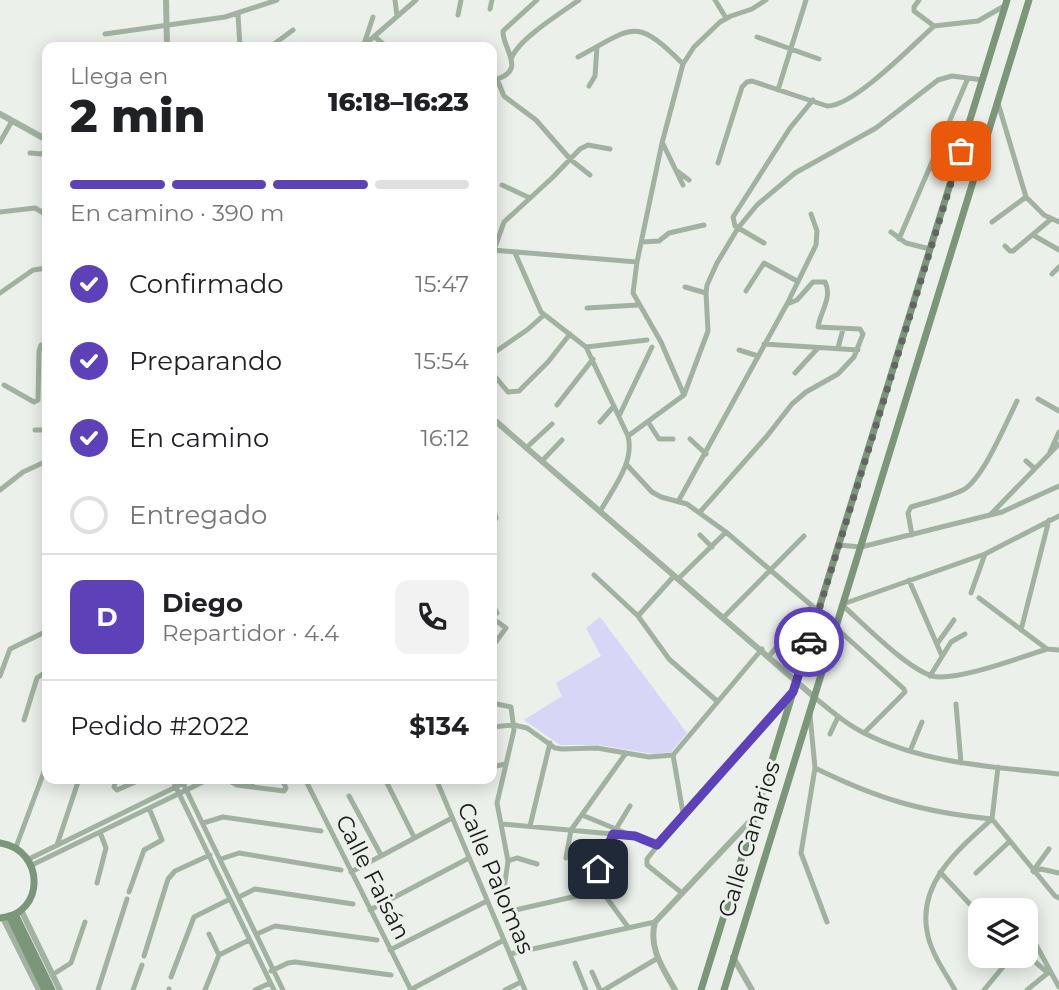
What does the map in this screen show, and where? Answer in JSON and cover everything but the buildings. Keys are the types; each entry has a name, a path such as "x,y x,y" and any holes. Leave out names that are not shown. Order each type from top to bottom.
{"main road":[{"name":"Calle Canarios","path":"724,990 1029,0"},
{"name":"Calle Canarios","path":"701,990 797,681 815,609 839,545 1007,3"},
{"path":"0,843 16,847 30,862 35,877 34,890 29,901 10,915"},
{"path":"10,915 45,990"},
{"path":"10,915 52,990"}],"street":[{"path":"166,0 167,42"},
{"path":"105,34 238,14 277,0"},
{"path":"395,0 397,16"},
{"path":"368,42 416,0"},
{"path":"458,15 461,0"},
{"path":"490,9 492,0"},
{"path":"512,57 502,33 537,0"},
{"path":"579,0 515,51 510,71 497,79 501,93 536,120 571,160 590,175"},
{"path":"715,0 726,19"},
{"path":"684,395 661,342 632,290 637,262 662,143 683,64 705,36 726,19 752,9 766,0"},
{"path":"778,90 806,0"},
{"path":"919,0 914,11 934,26"},
{"path":"718,163 744,84 752,82 834,106 853,96 934,26 978,22 1007,3"},
{"path":"238,14 240,42"},
{"path":"365,42 373,17"},
{"path":"277,42 293,30"},
{"path":"578,57 618,34 638,30 653,36 683,64"},
{"path":"374,37 380,42"},
{"path":"757,37 819,59"},
{"path":"589,86 595,76 597,47"},
{"path":"628,436 684,395 708,331 706,293 717,263 738,228 757,205 785,180 814,160 876,128 938,80 952,76 983,80"},
{"path":"899,239 968,78"},
{"path":"764,243 738,228 733,222 734,216 790,128 813,100"},
{"path":"998,101 1026,197 1051,220 1059,222"},
{"path":"0,114 42,137"},
{"path":"0,142 12,121"},
{"path":"662,143 683,185"},
{"path":"497,240 504,222 585,146 610,149"},
{"path":"30,153 42,154"},
{"path":"676,171 689,180"},
{"path":"502,185 530,198"},
{"path":"992,222 1026,197"},
{"path":"0,212 35,208 42,212"},
{"path":"679,500 787,304 817,240 811,214"},
{"path":"1005,246 1013,251 1051,220"},
{"path":"642,242 659,241 669,233 704,225"},
{"path":"891,232 899,239 930,250"},
{"path":"1033,235 1059,250"},
{"path":"497,251 637,262"},
{"path":"515,253 536,304 544,315 586,347 628,436 630,451 626,464 600,512"},
{"path":"746,291 764,262 797,281"},
{"path":"1052,274 1059,267"},
{"path":"0,293 33,270 42,269"},
{"path":"700,512 792,404 806,391 838,374 858,350 863,331 860,329 818,327 827,300 827,287 821,281 813,282 797,300 787,304"},
{"path":"685,287 706,293"},
{"path":"587,308 638,305"},
{"path":"497,351 544,315"},
{"path":"838,348 843,329"},
{"path":"497,380 505,390 511,393 519,391 548,362 570,334"},
{"path":"586,347 647,340"},
{"path":"764,344 858,350"},
{"path":"4,385 37,402 42,347"},
{"path":"619,416 652,347"},
{"path":"795,373 818,348"},
{"path":"739,350 758,356"},
{"path":"557,405 593,359"},
{"path":"677,378 694,372"},
{"path":"1038,399 1059,411"},
{"path":"912,535 908,513 911,507 962,490 972,483 981,472 1017,401"},
{"path":"600,422 614,406"},
{"path":"497,422 838,717 864,733 910,751 961,763 1059,774"},
{"path":"648,422 659,439 673,439"},
{"path":"526,448 552,424"},
{"path":"36,430 42,430"},
{"path":"1049,454 1059,432"},
{"path":"690,439 706,454"},
{"path":"542,461 562,440"},
{"path":"992,514 1059,444"},
{"path":"1026,461 1034,468"},
{"path":"0,490 23,472 42,463"},
{"path":"626,464 652,492 661,497 679,500 700,512 815,609 769,656"},
{"path":"839,545 861,547 1002,512 1059,486"},
{"path":"1059,516 985,554 843,605 910,664 930,676 956,676 1047,649 1059,650"},
{"path":"1021,630 1049,520"},
{"path":"638,617 726,532"},
{"path":"700,535 712,547"},
{"path":"724,618 804,536"},
{"path":"971,593 985,554"},
{"path":"594,575 638,617 668,659 717,701"},
{"path":"909,580 942,656"},
{"path":"979,598 1047,649"},
{"path":"497,619 506,630 497,641"},
{"path":"937,644 954,620"},
{"path":"835,627 905,692 864,733"},
{"path":"0,676 10,649 42,633"},
{"path":"930,676 951,642 965,634"},
{"path":"497,726 514,724 527,728 555,748 597,748 649,757 673,755 762,649"},
{"path":"24,720 37,678 42,674"},
{"path":"682,893 646,862 683,813 793,692"},
{"path":"497,704 509,705 514,724 497,803 508,861 504,889"},
{"path":"956,704 961,763"},
{"path":"809,708 815,768 802,853 827,922"},
{"path":"830,734 838,717"},
{"path":"910,751 922,722"},
{"path":"530,826 550,743"},
{"path":"566,858 571,830 626,753"},
{"path":"673,755 683,813"},
{"path":"497,766 505,764"},
{"path":"955,990 932,947 927,931 929,901 940,873 956,852 992,819 998,767"},
{"path":"815,768 856,788 900,804 945,814 992,819 1057,897"},
{"path":"16,847 42,777"},
{"path":"57,845 77,784"},
{"path":"115,784 117,790 131,784"},
{"path":"30,862 57,845 178,784"},
{"path":"184,784 283,990"},
{"path":"30,862 199,784"},
{"path":"237,784 284,791 284,784"},
{"path":"246,786 250,784"},
{"name":"Calle Faisán","path":"308,784 410,990"},
{"path":"387,784 414,837"},
{"name":"Calle Palomas","path":"438,784 525,990"},
{"path":"176,786 272,987 255,990"},
{"path":"349,796 381,855"},
{"path":"598,869 630,806"},
{"path":"129,892 142,853 162,840 149,808"},
{"path":"582,815 615,832"},
{"path":"203,823 223,817 321,831"},
{"path":"510,954 655,922 754,817"},
{"path":"351,872 452,818"},
{"path":"502,824 615,832 657,845"},
{"path":"97,883 106,848 100,832"},
{"path":"976,873 1010,841"},
{"path":"1034,871 1049,849"},
{"path":"220,859 239,853 341,870"},
{"path":"144,956 168,879 175,871 210,855"},
{"path":"370,910 469,858"},
{"path":"508,861 517,858 537,864"},
{"path":"1034,871 1041,869 1059,873"},
{"path":"940,873 968,902"},
{"path":"511,911 621,886"},
{"path":"239,897 255,889 353,904"},
{"path":"601,890 628,927"},
{"path":"99,990 127,899"},
{"path":"172,977 191,921 197,914 230,899"},
{"path":"390,950 487,901"},
{"path":"10,915 60,990"},
{"path":"10,915 39,990"},
{"path":"52,975 71,962 85,922"},
{"path":"655,922 653,940 658,958 675,990"},
{"path":"257,934 275,926 377,940"},
{"path":"209,934 219,955"},
{"path":"205,990 219,955 250,940"},
{"path":"410,990 504,940"},
{"path":"1038,952 1059,987"},
{"path":"733,957 752,990"},
{"path":"592,972 602,990 658,958"},
{"path":"266,974 295,962 391,975"},
{"path":"575,963 586,990"},
{"path":"1038,964 1049,973"},
{"path":"133,990 142,965"},
{"path":"984,990 1002,968"},
{"path":"1027,990 1049,973"},
{"path":"505,990 521,982"}],"shaded area":[{"path":"600,617 687,733 671,752 653,754 600,745 560,745 524,720 562,696 556,683 601,656 586,628"}],"way so far":[{"path":"809,642 961,151"}],"route":[{"path":"598,869 613,834 635,836 657,845 793,692 809,642"}]}
